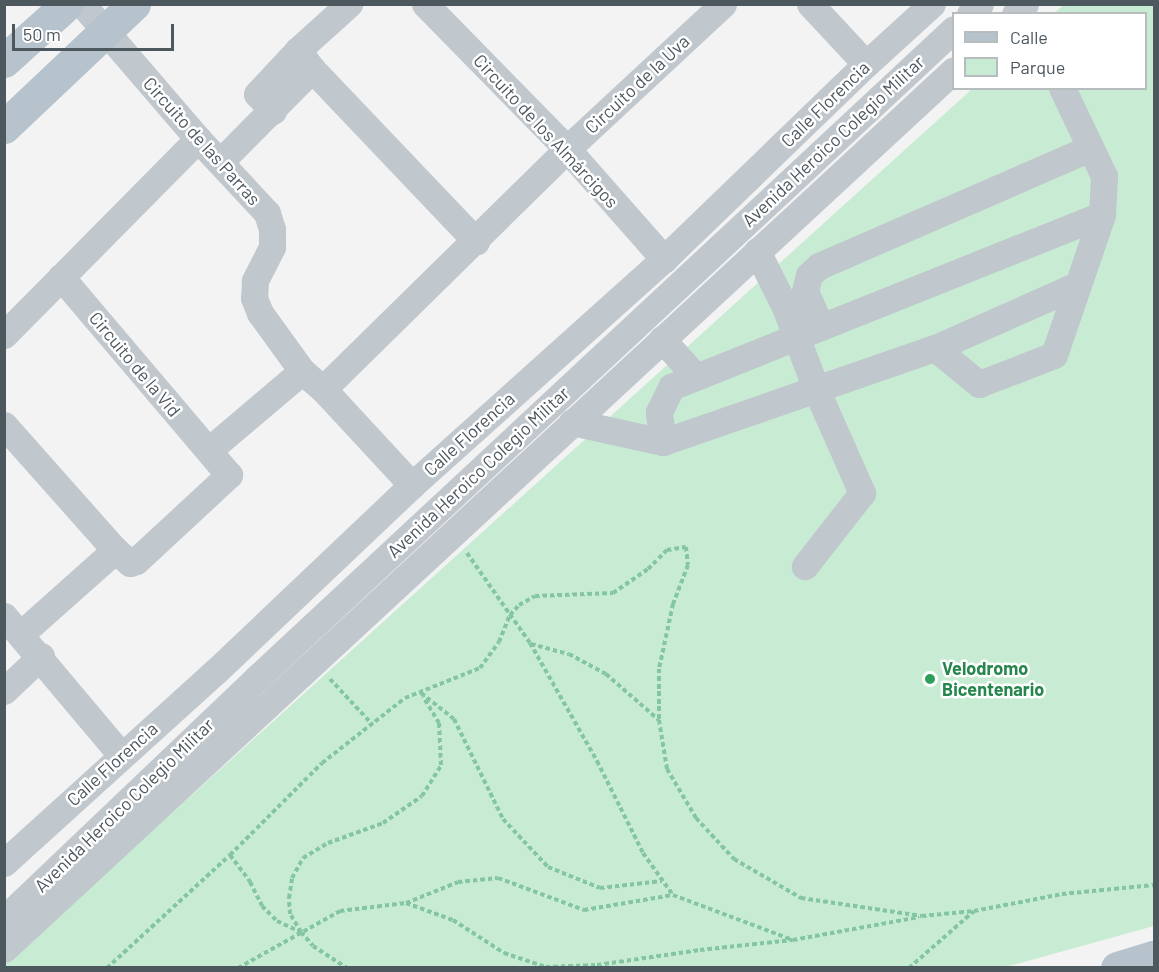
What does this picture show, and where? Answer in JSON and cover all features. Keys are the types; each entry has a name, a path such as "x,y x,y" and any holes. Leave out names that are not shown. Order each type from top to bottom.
{"main road":[{"path":"4,61 67,4"},
{"path":"4,127 134,4"},
{"path":"1117,968 1155,957"}],"street":[{"name":"Circuito de las Parras","path":"82,4 198,139 267,213 272,229 272,247 255,281 254,298 260,313 302,371 323,389 412,485"},
{"path":"219,162 273,111 305,60 349,4"},
{"name":"Circuito de los Almárcigos","path":"425,4 567,149 664,259"},
{"name":"Circuito de la Uva","path":"323,389 567,149 723,4"},
{"path":"810,4 866,64"},
{"name":"Calle Florencia","path":"4,863 216,671 412,485 664,259 866,64 932,4"},
{"name":"Avenida Heroico Colegio Militar","path":"4,919 257,678 952,31"},
{"path":"305,60 476,241"},
{"name":"Avenida Heroico Colegio Militar","path":"4,949 952,72"},
{"path":"935,348 979,384 1054,355 1102,215 1104,176 1063,90"},
{"path":"4,334 198,139"},
{"path":"805,566 862,493 816,389 805,291 809,275 819,266 1089,148"},
{"path":"663,442 659,412 671,387 1102,215"},
{"path":"757,252 809,332"},
{"name":"Circuito de la Vid","path":"4,425 124,561 130,563 135,561 229,475 61,277"},
{"path":"572,422 663,442 935,348 1077,285"},
{"path":"662,339 696,377"},
{"path":"209,450 302,371"},
{"path":"114,550 13,624 121,755"},
{"path":"4,691 41,656"},
{"path":"216,671 257,678"}],"path":[{"path":"453,532 530,643 597,761 643,853 672,894"},
{"path":"107,968 230,855 322,763 405,698 480,668 499,642 510,615 519,605 535,596 613,593 648,569 667,550 686,547 688,565 673,604 659,669 659,720 667,769 696,818 734,859 801,898 922,916"},
{"path":"530,643 569,654 606,674 659,720"},
{"path":"314,662 372,724"},
{"path":"421,693 454,719 503,819 548,867 600,888 663,881"},
{"path":"347,968 313,946 290,914 289,898 292,878 303,858 328,843 383,823 422,796 441,765 439,723 421,693"},
{"path":"230,855 250,882 262,906 277,921 301,932"},
{"path":"238,968 340,911 406,903 458,882 498,878 584,910 672,894 793,940"},
{"path":"406,903 453,920 504,953 546,968 597,965 700,950 793,940 922,916 974,911 1062,894 1155,885"},
{"path":"909,968 974,911"}],"green space":[{"path":"1064,5 1154,5 1154,926 1002,968 5,968 4,965 971,90 1147,90 1147,12 1055,12"}],"place":[{"name":"Velodromo Bicentenario","path":"930,679"}]}
